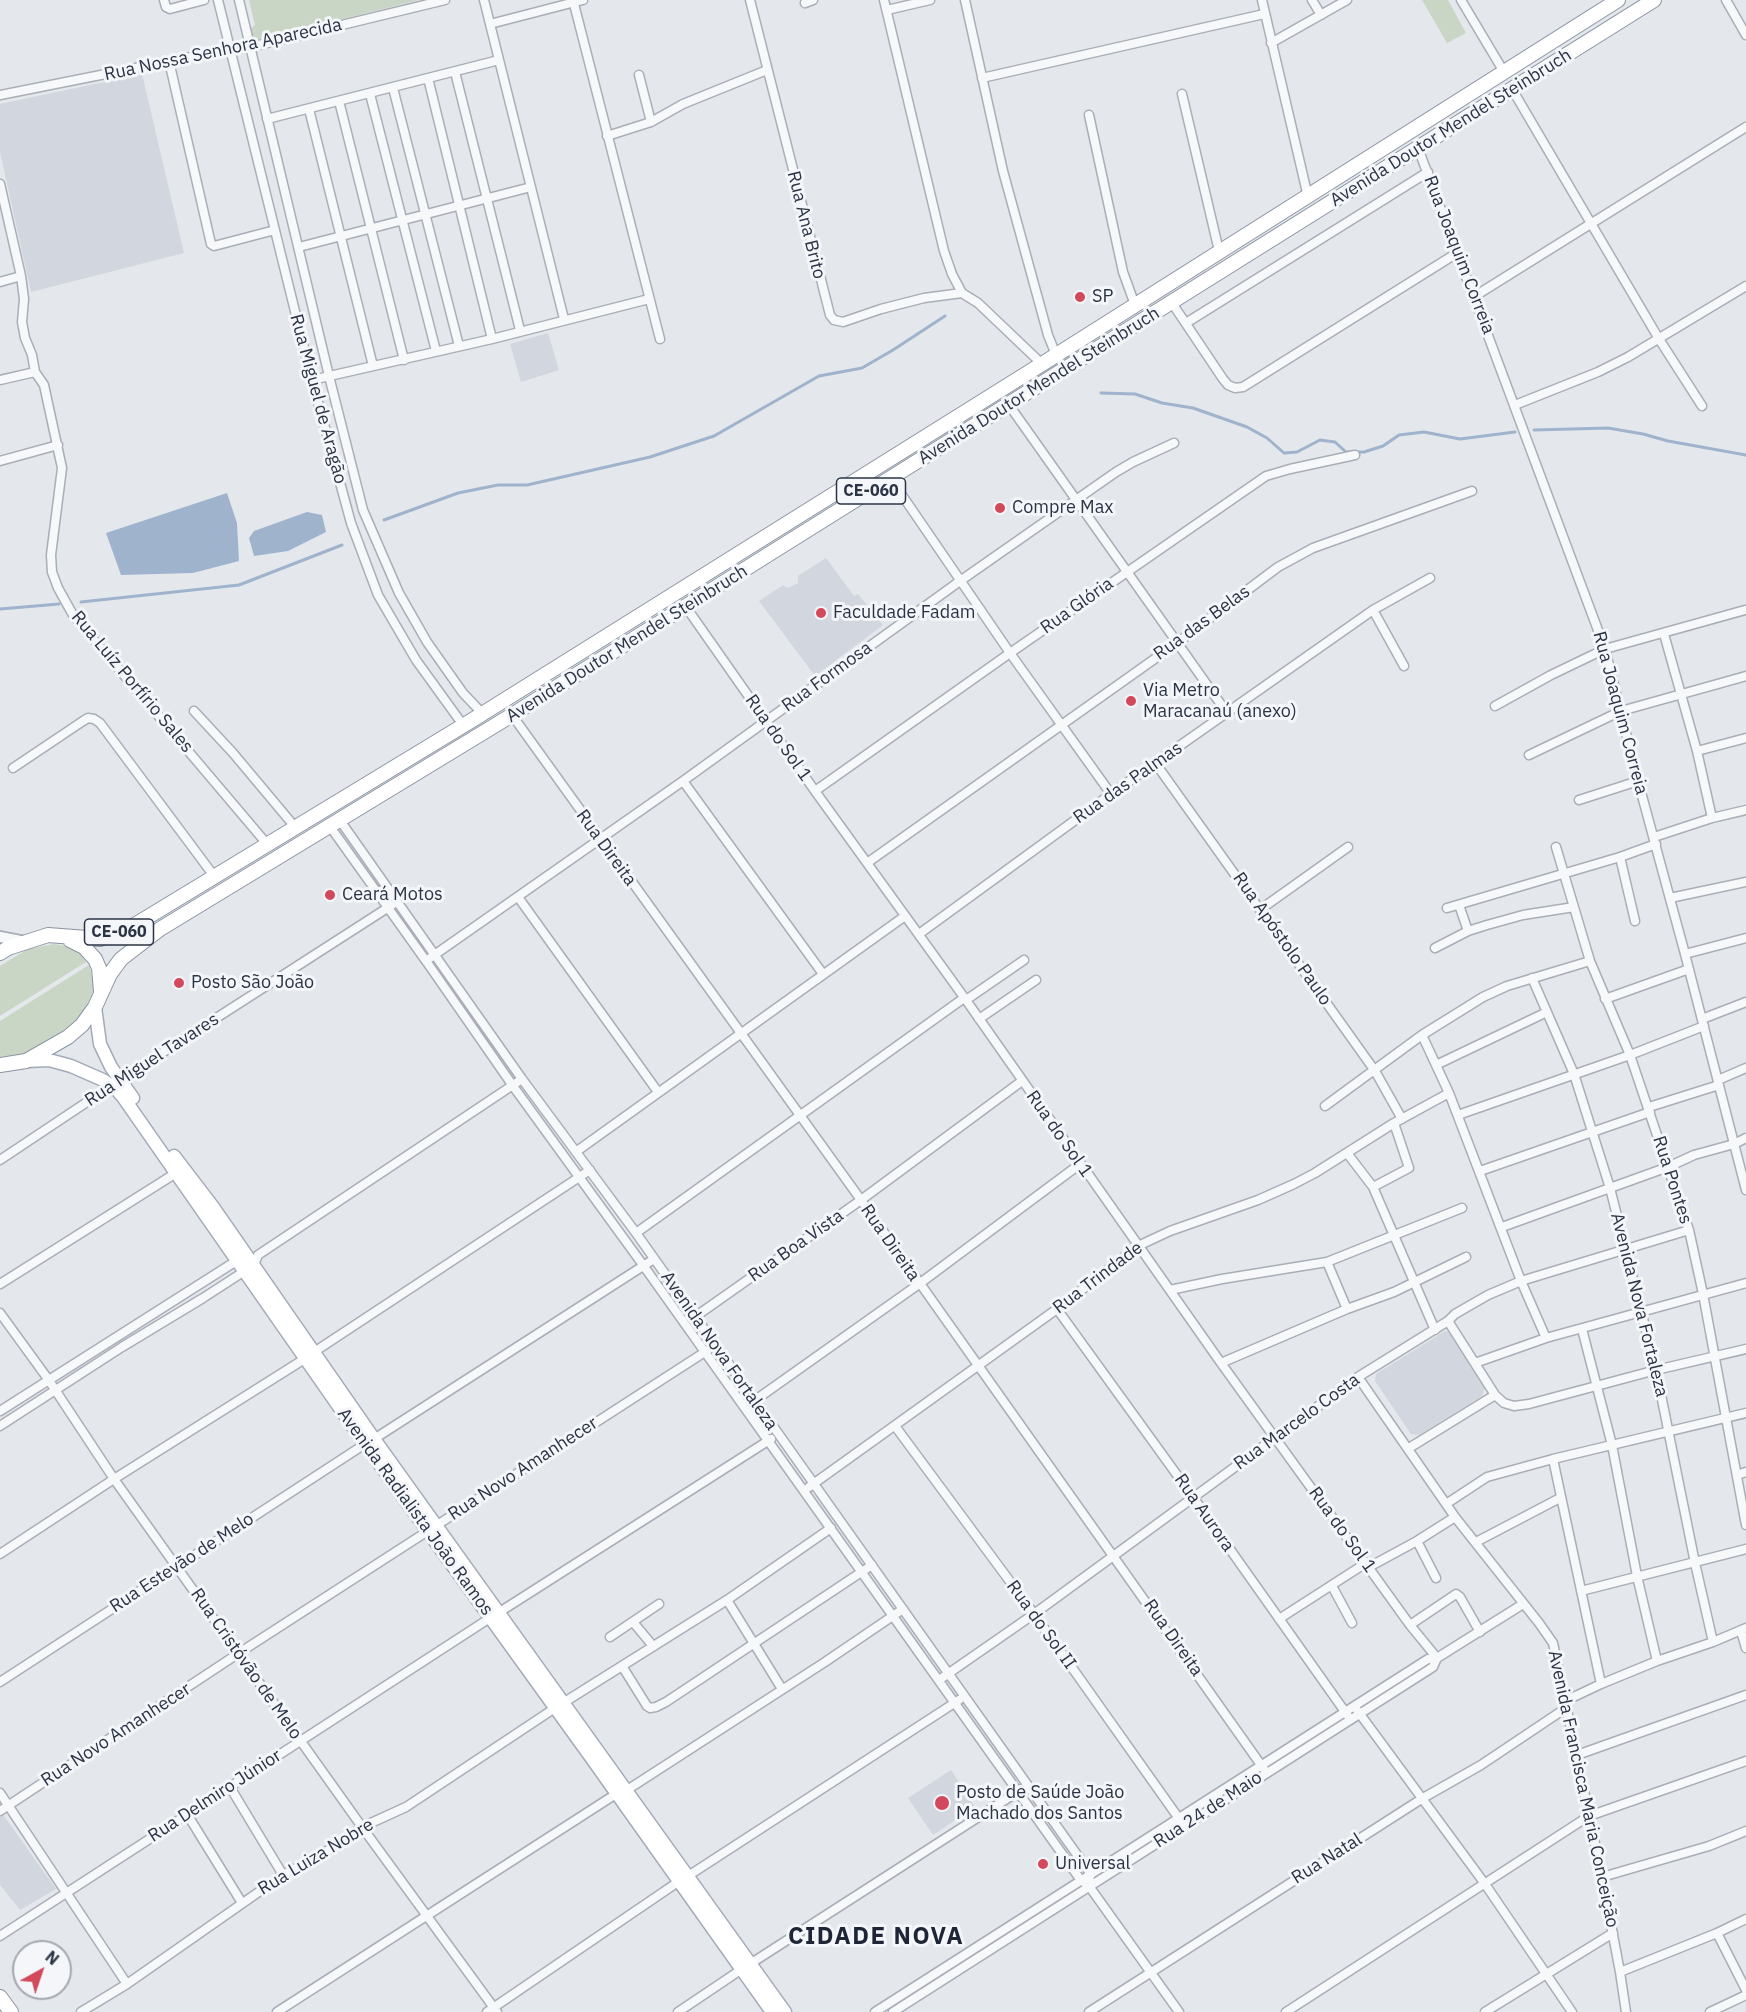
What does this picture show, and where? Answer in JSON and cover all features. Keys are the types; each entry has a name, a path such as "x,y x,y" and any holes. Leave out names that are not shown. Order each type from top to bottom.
{"highway":[{"name":"Avenida Doutor Mendel Steinbruch","path":"66,938 100,939 133,926 463,725 1042,364 1618,0"},
{"name":"Avenida Doutor Mendel Steinbruch","path":"101,993 110,974 121,959 160,929 686,607 1654,0"},
{"name":"CE-060","path":"0,953 8,948 48,935 66,938"},
{"path":"66,938 84,947 95,959 99,968 101,993"},
{"name":"CE-060","path":"0,1065 26,1061 68,1036 82,1025 95,1007 101,993"},
{"path":"0,1997 11,2012"}],"main road":[{"name":"Avenida Radialista João Ramos","path":"95,1007 100,1044 123,1097 176,1173 248,1261"},
{"name":"Avenida Radialista João Ramos","path":"26,1061 50,1060 116,1083 248,1261 369,1442 746,1967 785,2012"},
{"name":"Avenida Radialista João Ramos","path":"746,1967 772,2012"}],"street":[{"path":"164,0 166,7 170,9 204,0"},
{"name":"Rua Miguel de Aragão","path":"218,0 312,380 348,515 378,595 416,660 463,725"},
{"name":"Rua Miguel de Aragão","path":"239,0 363,510 399,593 427,642 463,693 482,713"},
{"name":"Rua Nossa Senhora Aparecida","path":"0,95 251,47 445,0"},
{"path":"484,0 564,319"},
{"path":"490,24 583,0"},
{"name":"Rua Ana Brito","path":"750,0 830,315 834,320 843,322 916,300 962,293"},
{"path":"884,0 944,251 952,274 962,293 978,303 1042,364"},
{"path":"887,9 930,0"},
{"path":"965,0 1006,182 1047,335 1056,355"},
{"path":"1262,0 1308,196"},
{"path":"1312,0 1321,15"},
{"path":"1271,43 1347,0"},
{"path":"1461,0 1504,72"},
{"path":"1726,0 1746,35"},
{"path":"573,2 660,339"},
{"path":"982,78 1264,14"},
{"path":"267,119 499,60"},
{"path":"169,61 211,244 214,246 275,230"},
{"path":"607,136 651,122 683,104 767,70"},
{"path":"455,72 520,330"},
{"path":"639,75 651,122"},
{"path":"428,78 492,339"},
{"path":"393,87 459,346"},
{"path":"1512,89 1659,339 1702,406"},
{"path":"370,94 436,351"},
{"path":"1182,94 1219,251"},
{"path":"339,101 404,360"},
{"path":"309,109 373,366"},
{"path":"1089,115 1124,272 1135,304"},
{"path":"1475,296 1746,127"},
{"name":"Rua Joaquim Correia","path":"1419,147 1605,649 1746,1190"},
{"path":"1186,323 1428,172"},
{"name":"Rua Luíz Porfírio Sales","path":"0,187 21,276 24,299 23,330 35,372 44,385 62,468 51,555 52,572 58,588 73,615 267,844"},
{"path":"299,247 531,187"},
{"path":"1172,303 1222,379 1235,388 1243,387 1457,253"},
{"path":"0,282 21,276"},
{"path":"1515,405 1598,372 1659,339 1746,286"},
{"path":"312,380 492,339 648,299"},
{"path":"0,380 35,372"},
{"path":"1009,405 1227,713"},
{"name":"Rua Formosa","path":"426,961 1075,501 1133,462 1174,443"},
{"path":"0,461 58,445"},
{"name":"Rua Glória","path":"815,791 1266,476 1355,455"},
{"path":"891,479 1010,653 1111,794"},
{"name":"Rua das Belas","path":"867,863 1177,643 1278,567 1313,548 1472,491"},
{"path":"348,515 363,510"},
{"name":"Rua das Palmas","path":"919,934 1111,794 1373,610 1430,578"},
{"name":"Rua do Sol 1","path":"686,607 1221,1363 1410,1625 1437,1658"},
{"path":"1373,610 1404,666"},
{"path":"1495,706 1605,649 1744,610"},
{"path":"1664,634 1697,751 1712,818"},
{"path":"1529,756 1621,711 1746,676"},
{"path":"194,711 233,753 295,827"},
{"name":"Rua Direita","path":"512,715 599,839 861,1200 1264,1768"},
{"path":"13,768 83,721 88,718 94,719 100,723 214,876"},
{"path":"1697,751 1746,738"},
{"name":"Rua Apóstolo Paulo","path":"1156,764 1375,1071 1398,1121 1409,1168 1373,1187"},
{"path":"683,781 823,974"},
{"path":"1579,800 1638,781"},
{"path":"1447,908 1620,857 1712,818 1746,810"},
{"name":"Avenida Nova Fortaleza","path":"334,822 435,955 522,1079 654,1258 1090,1873"},
{"name":"Avenida Nova Fortaleza","path":"334,822 387,907 513,1086 1080,1879 1089,1886 1179,2012"},
{"path":"1261,909 1348,847"},
{"name":"Rua Pontes","path":"1556,847 1590,961 1630,1055 1689,1230 1726,1417 1742,1474 1746,1525"},
{"path":"1620,857 1635,921"},
{"path":"1670,898 1746,882"},
{"path":"518,897 658,1092"},
{"name":"Rua Miguel Tavares","path":"0,1160 396,902"},
{"path":"1459,905 1468,931"},
{"path":"1435,948 1468,931 1522,915 1574,907"},
{"path":"577,1151 905,916"},
{"path":"0,937 26,942"},
{"path":"1685,954 1746,938"},
{"path":"636,1233 799,1115 1024,960"},
{"path":"1325,1106 1422,1035 1483,997 1507,986 1590,961"},
{"path":"1605,999 1689,969"},
{"name":"Avenida Nova Fortaleza","path":"1532,978 1574,1074 1610,1188 1670,1431 1695,1563 1713,1642"},
{"path":"979,1018 1036,980"},
{"path":"1458,1115 1630,1055 1746,1002"},
{"path":"1436,1065 1547,1012"},
{"path":"1422,1035 1449,1093 1521,1281 1546,1338"},
{"path":"1480,1171 1650,1110 1719,1082 1746,1068"},
{"path":"0,1426 203,1298 248,1261 522,1079"},
{"name":"Rua Boa Vista","path":"685,1324 861,1200 1022,1081"},
{"name":"Rua Trindade","path":"804,1491 1057,1309 1138,1246 1170,1231 1258,1200 1294,1184 1449,1093"},
{"path":"1502,1227 1668,1167 1694,1155 1734,1144 1746,1138"},
{"path":"1347,1154 1373,1187 1435,1330"},
{"path":"754,1401 919,1284 1080,1164"},
{"path":"0,1554 310,1355 590,1170"},
{"path":"0,1284 176,1173"},
{"path":"1170,1290 1327,1262 1462,1208"},
{"name":"Rua Marcelo Costa","path":"939,1680 1034,1614 1358,1377 1435,1330 1455,1314 1521,1281 1689,1230"},
{"path":"1221,1363 1413,1282 1466,1257"},
{"name":"Rua Estevão de Melo","path":"0,1682 654,1258"},
{"path":"0,1411 195,1287 248,1261"},
{"path":"1327,1262 1347,1309"},
{"path":"1475,1363 1546,1338 1746,1283"},
{"path":"195,1287 203,1298"},
{"name":"Rua Aurora","path":"1057,1309 1347,1716"},
{"name":"Rua Cristóvão de Melo","path":"0,1313 48,1379 114,1479 493,2010"},
{"path":"1448,1321 1495,1395 1504,1403 1514,1406 1746,1349"},
{"path":"1582,1329 1612,1445 1636,1576 1656,1661"},
{"path":"115,1337 122,1347"},
{"name":"Rua Novo Amanhecer","path":"0,1811 239,1653 715,1345"},
{"name":"Avenida Francisca Maria Conceição","path":"1358,1377 1455,1517 1553,1643 1602,1877 1626,2012"},
{"path":"1409,1448 1495,1395"},
{"path":"1446,1504 1487,1477 1553,1458 1746,1413"},
{"name":"Rua do Sol II","path":"896,1426 1034,1614 1180,1821"},
{"name":"Rua Delmiro Júnior","path":"0,1936 494,1615 778,1434"},
{"path":"1553,1458 1601,1684"},
{"path":"1476,1542 1560,1498"},
{"path":"1279,1619 1367,1565 1418,1541 1455,1517"},
{"name":"Rua Luiza Nobre","path":"81,2012 127,1984 283,1875 334,1847 362,1827 405,1807 727,1600 831,1528"},
{"path":"1418,1541 1436,1578"},
{"path":"1581,1591 1746,1548"},
{"path":"622,1666 650,1708 666,1702 872,1565"},
{"path":"1332,1586 1352,1623"},
{"path":"1410,1625 1456,1594 1480,1632"},
{"path":"727,1600 782,1689"},
{"path":"610,1637 659,1604"},
{"name":"Rua 24 de Maio","path":"875,2012 1080,1879 1180,1821 1357,1710 1428,1659 1437,1658 1523,1605"},
{"path":"278,2012 903,1609"},
{"path":"633,1622 653,1646"},
{"path":"1743,1630 1746,1648"},
{"name":"Rua Natal","path":"1089,2012 1424,1798 1481,1766 1566,1704 1601,1684 1656,1661 1743,1630"},
{"path":"1577,1755 1746,1695"},
{"path":"493,2010 683,1879 966,1696"},
{"path":"1357,1710 1424,1798 1572,2012"},
{"path":"1286,2012 1589,1816 1746,1761"},
{"path":"678,2012 1029,1785"},
{"path":"230,1787 283,1875"},
{"path":"0,1793 127,1984"},
{"path":"187,1814 242,1903"},
{"name":"Rua 24 de Maio","path":"893,2012 1089,1886 1180,1821"},
{"path":"1602,1877 1708,1846 1746,1831"},
{"path":"1089,1886 1090,1873"},
{"path":"1022,1916 1028,1925"},
{"path":"1620,1972 1746,1919"},
{"path":"1485,2012 1612,1933"},
{"path":"1717,1933 1746,1990"},
{"path":"940,1970 946,1978"},
{"path":"1710,2012 1746,1995"}],"shaded area":[{"path":"142,74 184,253 31,292 0,152 0,104"},
{"path":"548,333 559,370 521,382 510,344"},
{"name":"Faculdade Fadam","path":"826,558 854,596 858,594 883,625 815,676 759,601 783,585 788,588 798,583 798,576"},
{"path":"1445,1331 1451,1332 1485,1388 1482,1396 1419,1435 1411,1434 1375,1381 1376,1374"},
{"name":"Posto de Saúde João Machado dos Santos","path":"951,1770 975,1807 933,1835 908,1798"},
{"path":"2,1813 56,1889 20,1910 0,1885 0,1814"}],"green space":[{"path":"249,0 419,0 258,40 252,36 250,29 255,25"},
{"path":"1422,0 1448,0 1466,33 1447,43"},
{"path":"54,944 66,946 80,954 86,962 0,1016 0,966 28,949"},
{"path":"89,965 94,984 92,995 78,1021 24,1055 0,1057 0,1021"}],"water":[{"path":"227,493 237,523 239,561 193,573 121,575 106,533"},
{"path":"307,512 322,515 326,532 288,551 254,556 249,538 254,531"}],"waterway":[{"path":"384,520 458,493 498,485 527,485 650,457 714,436 819,376 862,368 945,316"},
{"path":"1101,393 1135,394 1162,403 1193,408 1247,427 1267,438 1284,453 1297,452 1320,440 1335,442 1346,452 1364,452 1383,446 1399,435 1424,432 1460,439 1515,432"},
{"path":"1534,430 1608,428 1746,455"},
{"path":"81,602 239,585 342,545"},
{"path":"0,609 59,604"}],"place":[{"name":"SP","path":"1080,297"},
{"name":"Compre Max","path":"1000,508"},
{"name":"Faculdade Fadam","path":"821,613"},
{"name":"Via Metro Maracanaú (anexo)","path":"1131,701"},
{"name":"Ceará Motos","path":"330,895"},
{"name":"Posto São João","path":"179,983"},
{"name":"Posto de Saúde João Machado dos Santos","path":"942,1803"},
{"name":"Universal","path":"1043,1864"}],"district":[{"name":"CIDADE NOVA","path":"876,1937"}]}
